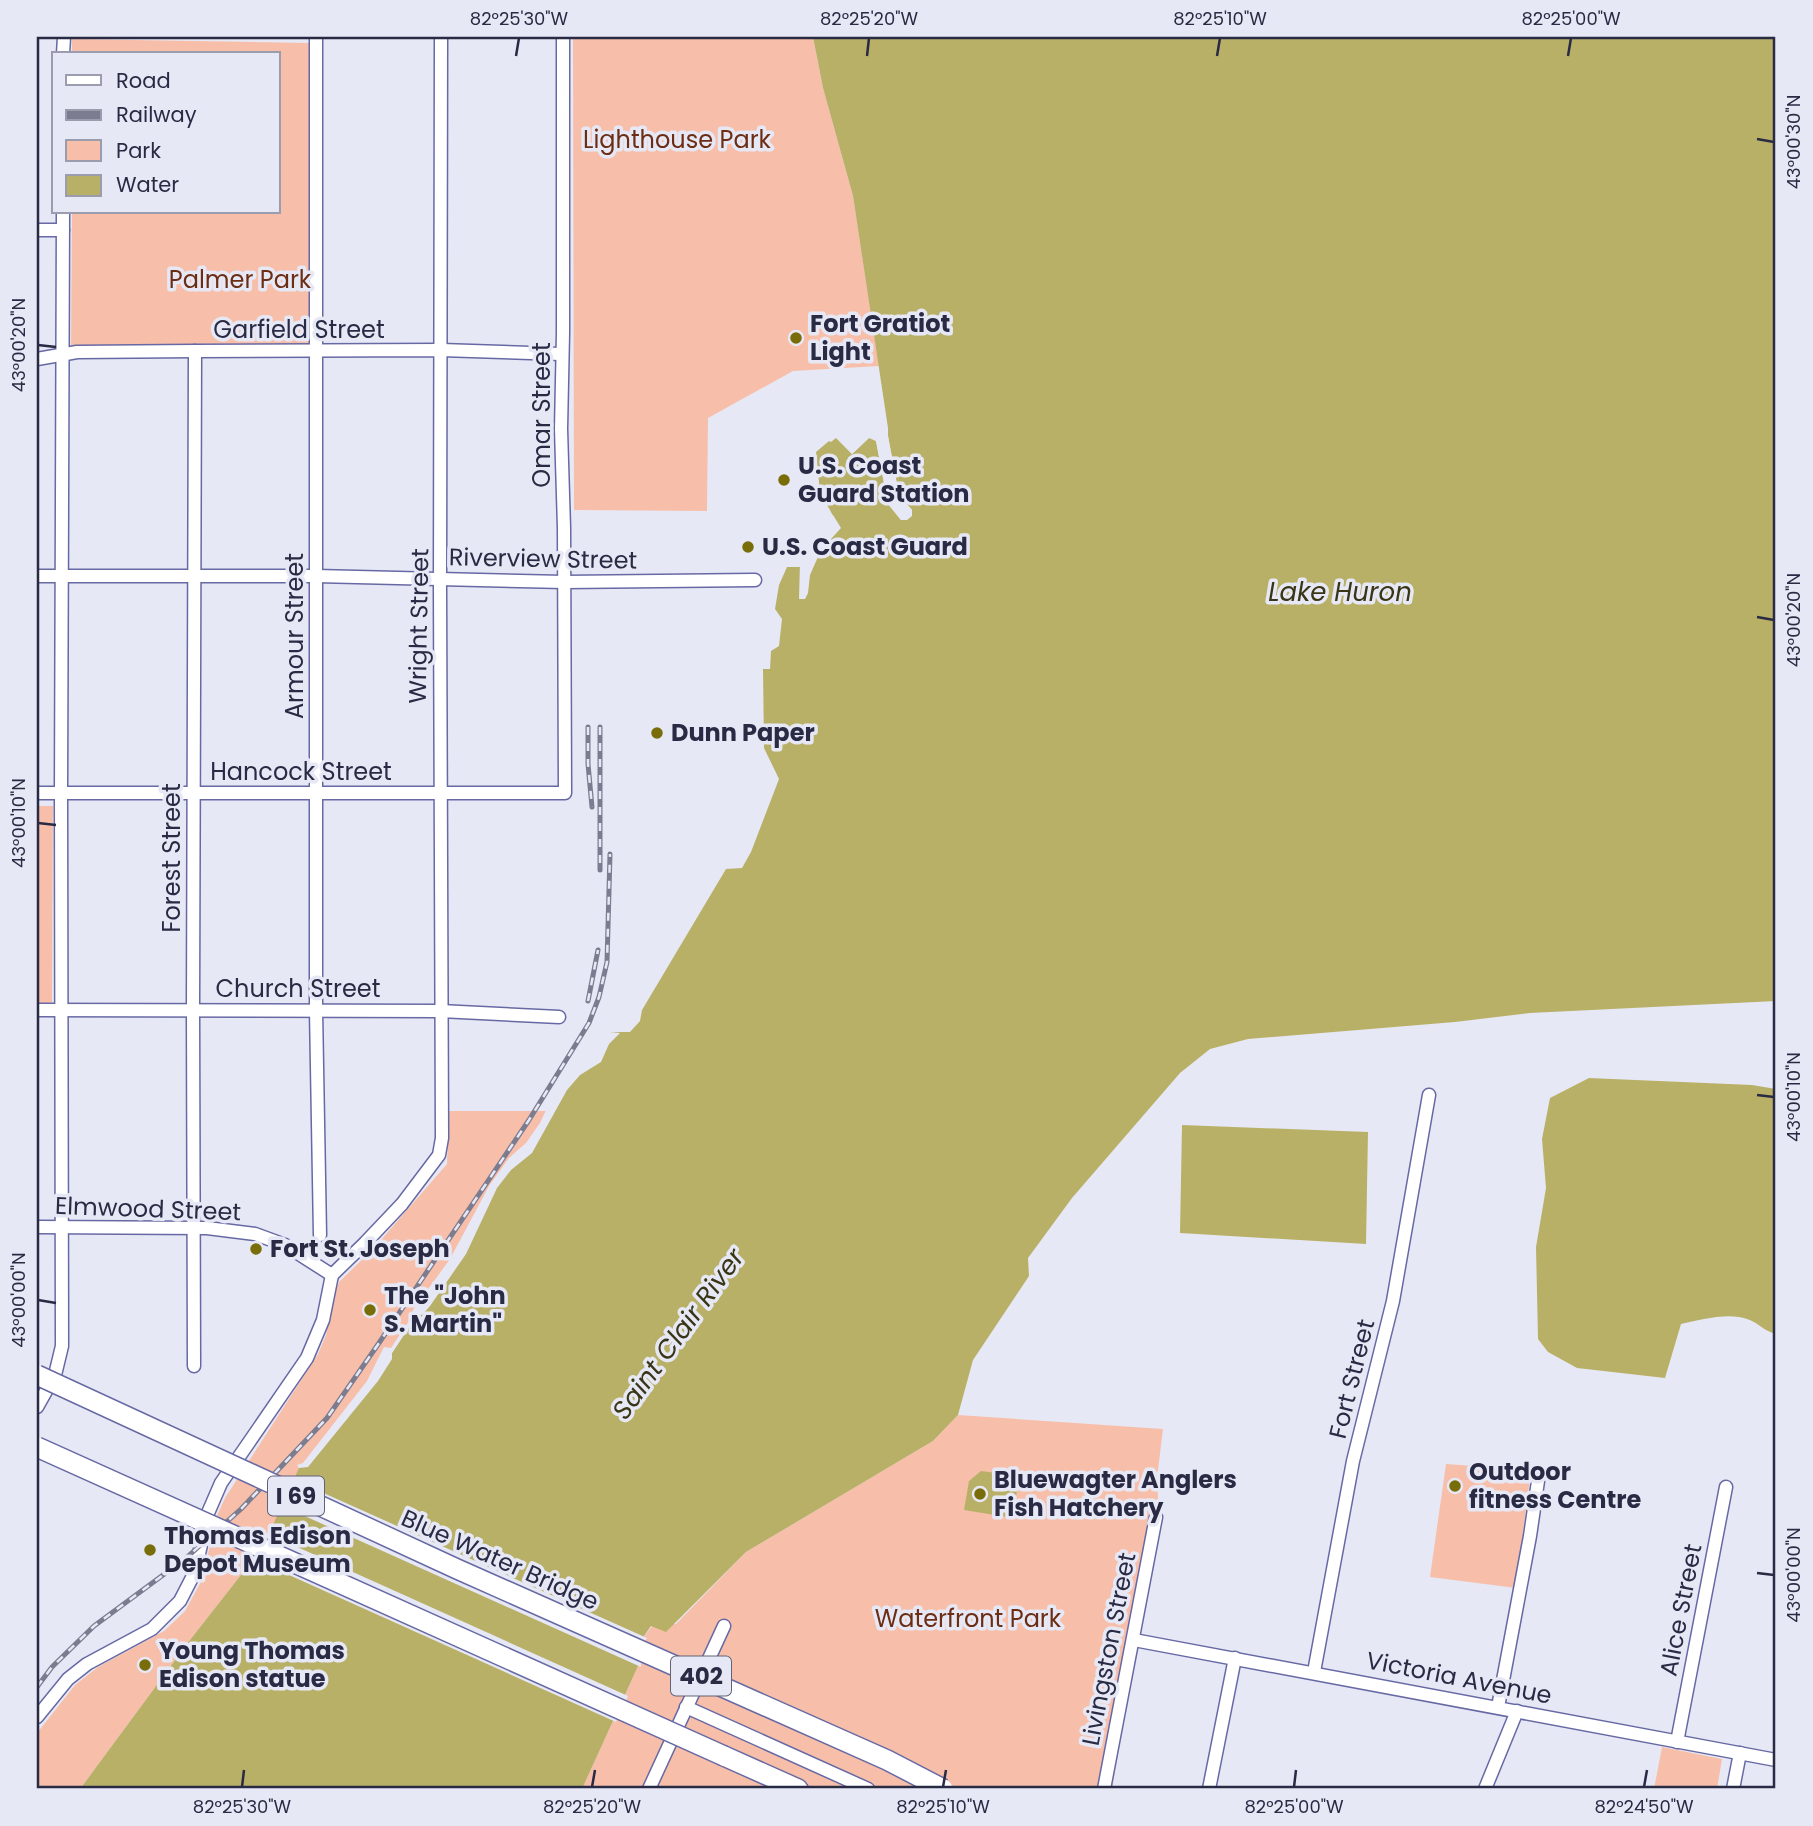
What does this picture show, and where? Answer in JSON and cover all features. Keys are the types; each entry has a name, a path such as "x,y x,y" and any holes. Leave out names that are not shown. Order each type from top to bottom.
{"highway":[{"name":"Blue Water Bridge","path":"37,1375 457,1569 887,1760 943,1789"},
{"name":"I 69","path":"37,1447 415,1619"},
{"name":"402","path":"415,1619 798,1789"}],"street":[{"name":"Armour Street","path":"316,37 316,1010 320,1235"},
{"name":"Wright Street","path":"331,1275 402,1204 439,1155 440,1147 438,793 441,578 441,37"},
{"name":"Omar Street","path":"563,37 564,319 561,354 565,793"},
{"path":"37,1408 55,1376 62,1346 63,214"},
{"path":"37,230 63,230"},
{"name":"Garfield Street","path":"37,359 78,352 441,350 561,354"},
{"name":"Forest Street","path":"194,1366 195,351"},
{"name":"Riverview Street","path":"37,576 316,576 564,582 755,580"},
{"name":"Hancock Street","path":"37,793 565,793"},
{"name":"Church Street","path":"37,1010 440,1011 559,1017"},
{"name":"Fort Street","path":"1314,1672 1353,1461 1393,1301 1429,1095"},
{"name":"Elmwood Street","path":"37,1227 207,1228 255,1234 285,1245 331,1275"},
{"path":"37,1717 68,1679 87,1664 152,1629 180,1601 190,1582 208,1513 221,1483 253,1440 313,1346 323,1320 331,1275"},
{"path":"1498,1707 1538,1481"},
{"name":"Alice Street","path":"1677,1742 1726,1487"},
{"name":"Livingston Street","path":"1104,1789 1156,1517"},
{"path":"649,1789 724,1626"},
{"name":"Victoria Avenue","path":"1134,1640 1776,1760"},
{"path":"1209,1789 1235,1658"},
{"path":"686,1707 868,1789"},
{"path":"1485,1789 1517,1711"},
{"path":"1733,1789 1740,1754"}],"green space":[{"name":"Lighthouse Park","path":"573,37 813,37 823,88 853,196 879,366 793,371 708,418 707,511 574,510"},
{"name":"Palmer Park","path":"72,39 309,43 309,349 71,348 72,214 280,214 280,52 72,52"},
{"path":"37,806 53,806 52,1009 37,1009"},
{"path":"449,1111 550,1111 251,1562 80,1789 37,1789 37,1733 75,1685 98,1667 164,1631 185,1611 203,1578 215,1520 225,1498 318,1354 326,1335 333,1297 339,1282 374,1248 447,1164"},
{"name":"Waterfront Park","path":"958,1415 1163,1429 1157,1478 1159,1515 1112,1789 582,1789 639,1664 627,1659 652,1626 676,1624 746,1552 933,1441"},
{"path":"1446,1464 1531,1470 1516,1588 1430,1577"},
{"path":"1662,1747 1722,1759 1717,1789 1654,1789"}],"water":[{"name":"Lake Huron","path":"813,37 1776,37 1776,1001 1530,1013 1248,1039 1210,1049 1180,1073 1072,1198 1028,1258 1029,1276 973,1360 958,1415 933,1441 746,1552 666,1632 651,1626 628,1659 639,1664 582,1789 80,1789 251,1562 272,1527 299,1468 305,1465 392,1353 491,1189 529,1146 550,1111 610,1032 630,1032 640,1021 642,1010 726,869 742,868 751,852 779,779 764,748 763,669 770,669 771,651 779,646 782,619 775,609 779,585 787,567 801,567 837,523 820,492 816,452 836,438 852,454 870,437 876,441 888,504 901,520 907,520 912,510 899,495 853,196 823,88"},
{"path":"1589,1078 1752,1085 1776,1089 1776,1334 1751,1320 1731,1316 1681,1324 1665,1378 1577,1368 1548,1352 1538,1339 1536,1247 1546,1188 1542,1139 1550,1098"},
{"path":"1182,1125 1368,1132 1366,1244 1180,1233"},
{"path":"981,1471 1019,1476 1013,1518 964,1510 969,1481"}],"pier":[{"path":"868,434 879,440 892,503 906,516 908,511 896,496 884,434 888,436 899,495 912,510 912,516 907,520 901,520 888,504 876,441 869,438 852,454 834,435 838,435 855,449"},
{"path":"833,515 841,528 821,550 810,575 808,593 805,599 799,599 800,563 820,530 833,522 830,517"},
{"path":"610,1032 620,1033 609,1044 601,1062 580,1075 567,1090 532,1153 511,1170 497,1188 466,1254 430,1306 422,1315 418,1314 392,1353 392,1359 378,1381 308,1467 299,1468 297,1465 303,1463 367,1381 384,1347 391,1348 413,1315 413,1310 450,1259 489,1186 540,1123 567,1072 578,1065 593,1037"},
{"path":"290,1478 647,1638 633,1658 641,1662 641,1667 278,1504"},
{"path":"264,1532 628,1696 616,1722 249,1557"}],"railway":[{"path":"588,727 592,807"},
{"path":"600,727 600,870"},
{"path":"37,1687 52,1667 94,1626 186,1558 241,1509 327,1418 379,1343 529,1120 589,1023 599,997 607,962 610,854"},
{"path":"588,1001 598,950"}],"place":[{"name":"Fort Gratiot Light","path":"796,338"},
{"name":"U.S. Coast Guard Station","path":"784,480"},
{"name":"U.S. Coast Guard","path":"748,547"},
{"name":"Dunn Paper","path":"657,733"},
{"name":"Fort St. Joseph","path":"256,1249"},
{"name":"The \"John S. Martin\"","path":"370,1310"},
{"name":"Outdoor fitness Centre","path":"1455,1486"},
{"name":"Bluewagter Anglers Fish Hatchery","path":"980,1494"},
{"name":"Thomas Edison Depot Museum","path":"150,1550"},
{"name":"Young Thomas Edison statue","path":"145,1665"}],"water label":[{"name":"Saint Clair River","path":"678,1334"}]}
